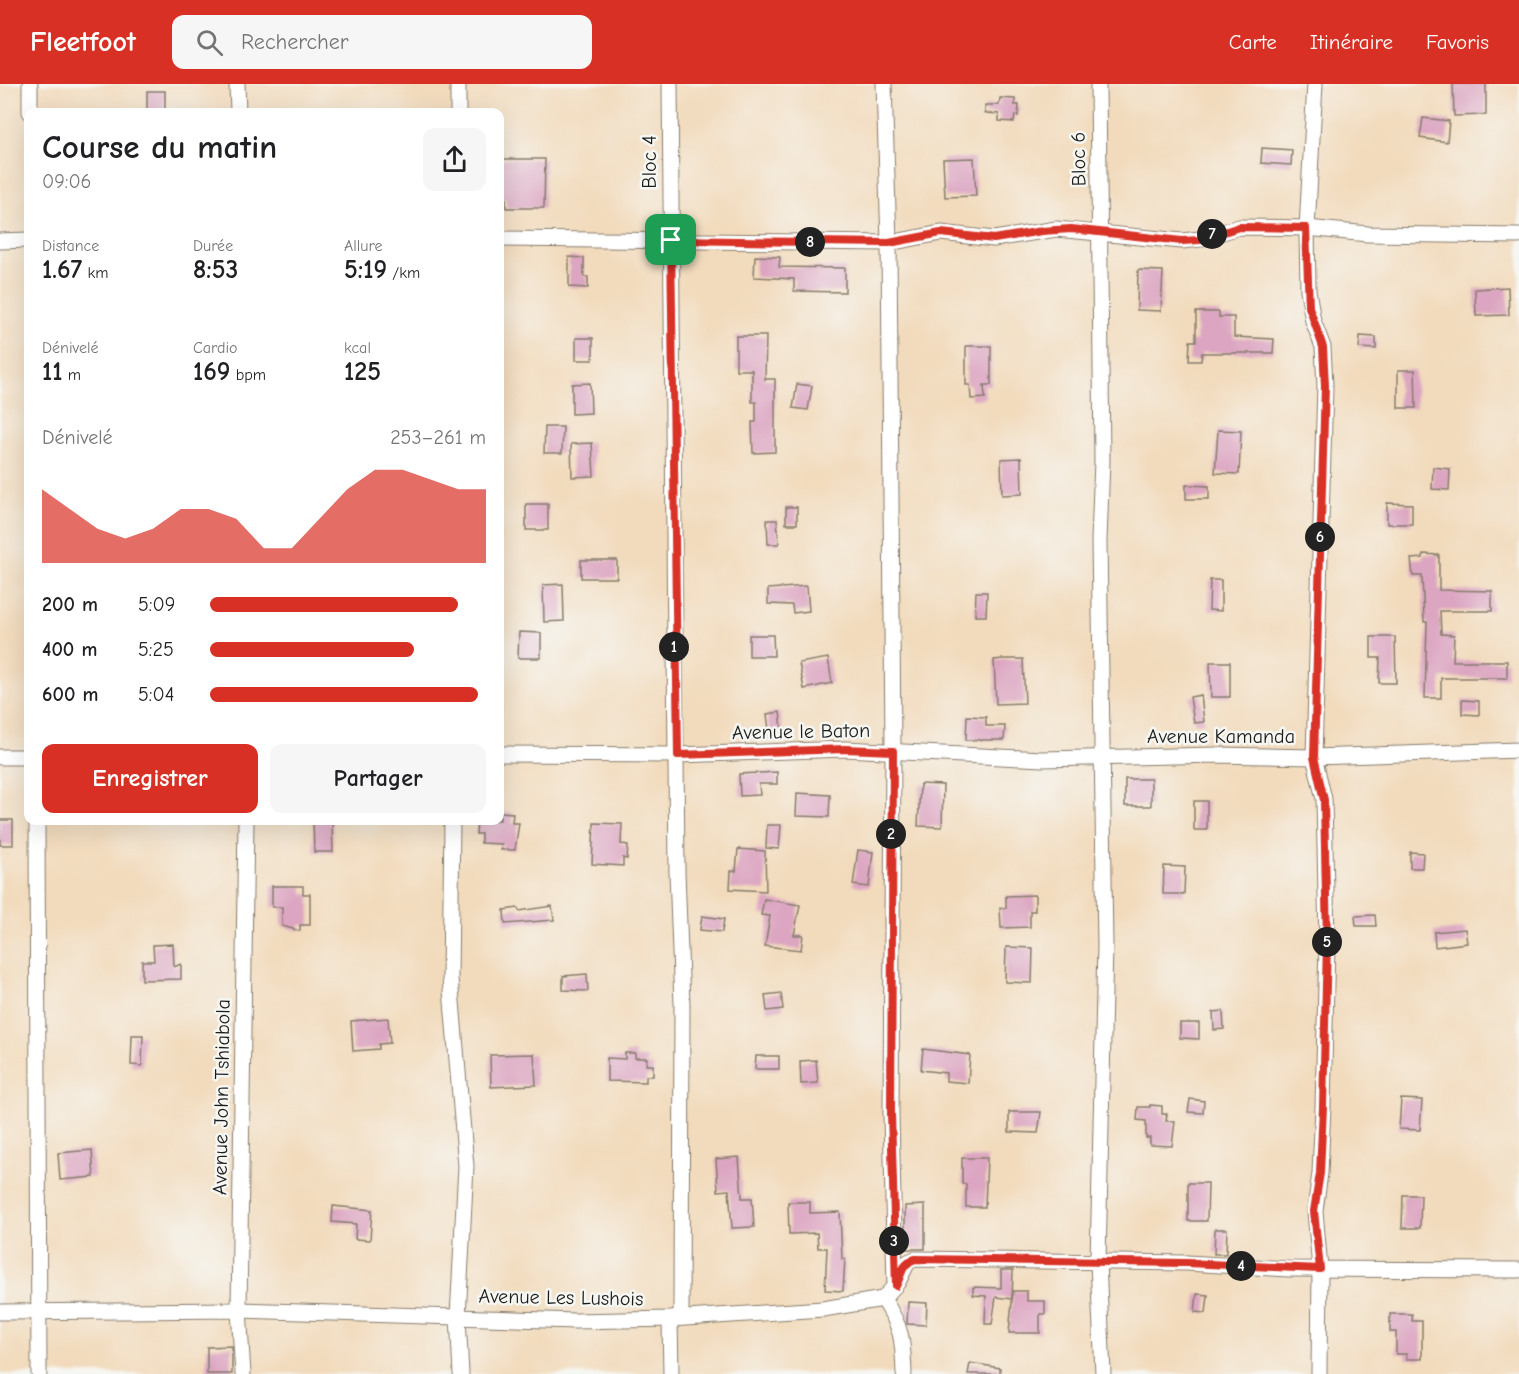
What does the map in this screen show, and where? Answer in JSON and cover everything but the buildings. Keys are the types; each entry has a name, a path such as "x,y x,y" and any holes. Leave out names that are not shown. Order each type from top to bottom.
{"street":[{"path":"30,84 30,108"},
{"path":"237,84 238,108"},
{"path":"458,84 458,108"},
{"name":"Bloc 4","path":"670,84 678,755 676,872 682,1004 672,1374"},
{"path":"884,84 889,243 893,751 891,1113 896,1286"},
{"name":"Bloc 6","path":"1098,84 1102,460 1099,541 1105,1022 1098,1262 1103,1374"},
{"path":"1316,84 1306,228 1309,307 1323,347 1325,386 1314,757 1324,800 1327,934 1320,1173 1314,1211 1320,1269 1318,1374"},
{"path":"504,239 889,243 941,233 994,239 1056,230 1182,241 1200,240 1239,227 1306,228 1368,234 1519,236"},
{"path":"0,241 24,240"},
{"name":"Avenue le Baton","path":"504,754 678,755 845,749 1042,759 1102,756"},
{"name":"Avenue Kamanda","path":"1102,756 1314,757 1519,750"},
{"path":"0,757 24,757"},
{"path":"37,825 39,1374"},
{"name":"Avenue John Tshiabola","path":"243,1374 239,1310 246,825"},
{"path":"452,825 450,978 466,1166 458,1317 461,1374"},
{"path":"904,1374 903,1339 899,1325 883,1299 896,1286 903,1268 915,1259 1320,1269 1519,1270"},
{"name":"Avenue Les Lushois","path":"0,1312 239,1310 575,1321 675,1319 823,1309 883,1299"}],"route":[{"path":"1239,227 1306,228 1309,307 1323,347 1325,386 1314,757 1321,776 1324,800 1327,943 1320,1173 1314,1211 1320,1269 1187,1263 915,1259 903,1268 896,1286 891,1113 890,890 893,751 845,749 678,755 674,646 674,384 671,240 889,243 941,233 994,239 1071,229 1100,234 1182,241 1200,240 1239,227"}]}
